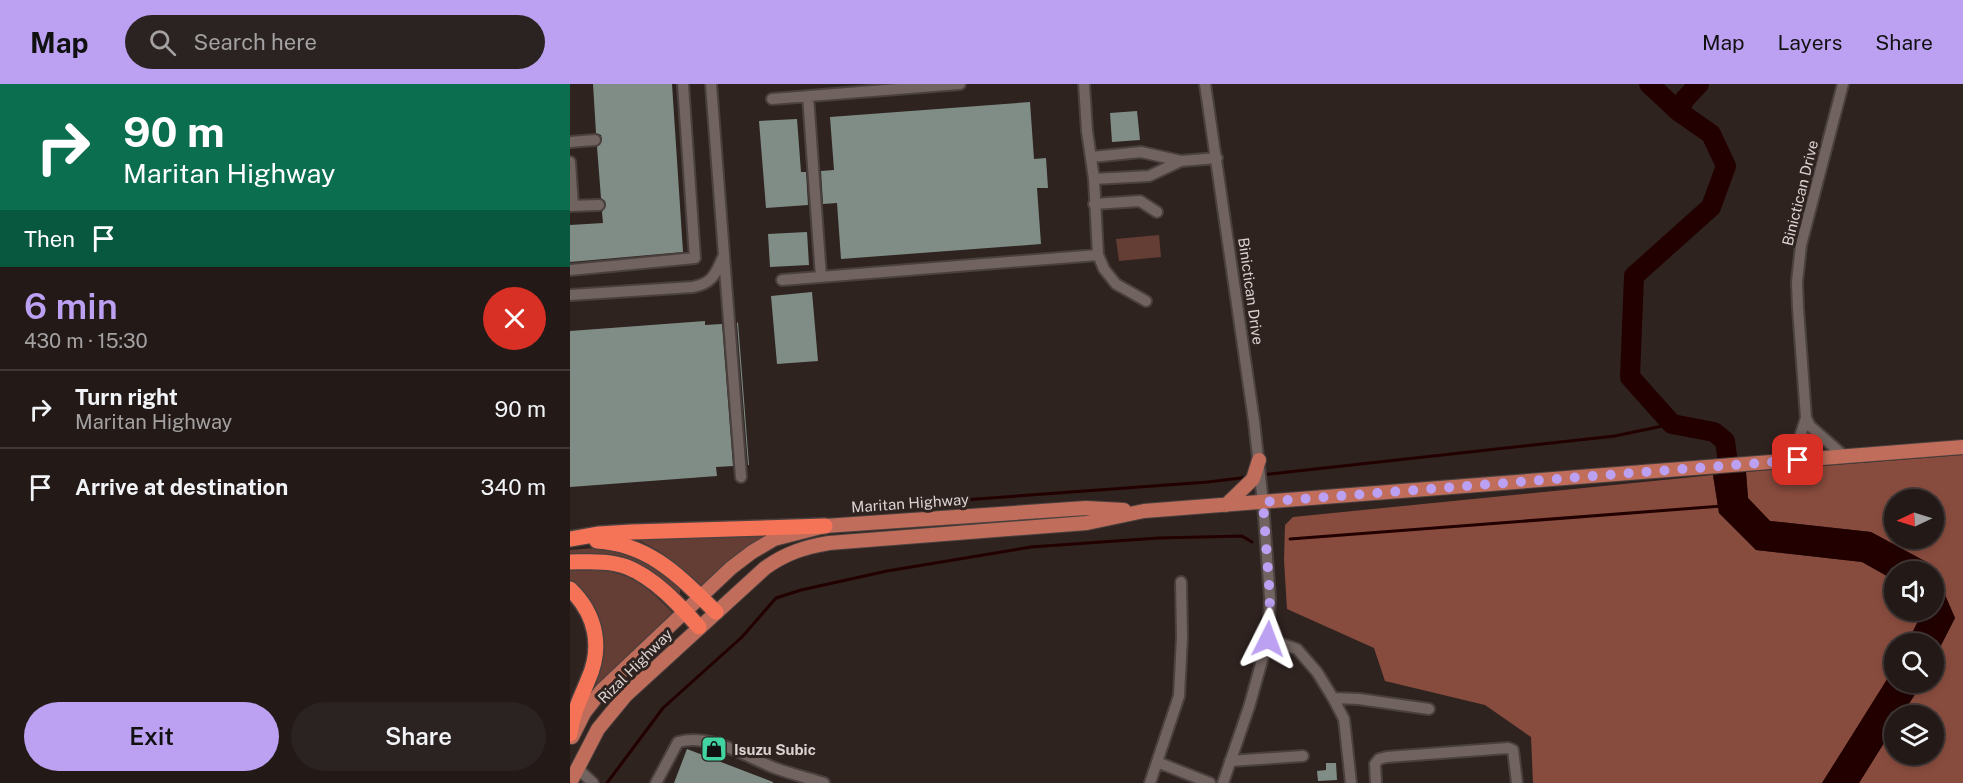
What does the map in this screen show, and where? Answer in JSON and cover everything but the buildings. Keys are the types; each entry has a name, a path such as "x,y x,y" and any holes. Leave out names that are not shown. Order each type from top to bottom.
{"highway":[{"path":"570,541 599,534 631,532 825,526"},
{"path":"570,541 602,541 633,547 660,561 716,612"},
{"path":"570,562 608,562 626,567 645,577 685,611 699,627"},
{"path":"570,589 591,616 596,648 590,678 571,722 570,734"}],"main road":[{"name":"Maritan Highway","path":"700,597 752,552 774,539 825,526 1086,508 1144,511 1963,447"},
{"path":"1226,505 1253,479 1259,460"},
{"name":"Maritan Highway","path":"716,612 765,567 778,558 803,548 829,543 1087,523 1144,511"},
{"name":"Rizal Highway","path":"570,741 592,701 700,597"},
{"name":"Rizal Highway","path":"570,783 598,729 626,695 716,612"}],"street":[{"path":"570,270 695,258 683,84"},
{"path":"711,84 741,477"},
{"path":"772,99 866,87 960,84"},
{"path":"1084,84 1087,131 1094,179 1098,255 1104,269 1116,284 1146,302"},
{"name":"Binictican Drive","path":"1206,84 1259,460 1270,598 1268,639 1249,707 1223,783"},
{"name":"Binictican Drive","path":"1774,462 1799,440 1806,418 1797,282 1801,245 1843,84"},
{"path":"808,96 821,277"},
{"path":"570,142 595,140"},
{"path":"1092,157 1141,152 1181,161 1217,158"},
{"path":"1094,179 1149,176 1181,161"},
{"path":"570,162 572,206 599,205"},
{"path":"1094,204 1140,201 1157,212"},
{"path":"570,295 701,285 708,283 713,277 724,255"},
{"path":"782,280 1098,255"},
{"path":"1806,418 1810,426 1844,456"},
{"path":"1150,783 1179,696 1182,637 1181,582"},
{"path":"1268,639 1297,649 1317,672 1333,698 1344,719 1351,783"},
{"path":"1333,698 1359,699 1429,709"},
{"path":"656,783 678,742 690,739 716,742 777,769 824,783"},
{"path":"1376,783 1375,764 1379,759 1508,748 1513,750 1515,756 1517,783"},
{"path":"1230,761 1303,756"},
{"path":"1157,762 1210,783"},
{"path":"577,768 593,783"}],"shaded area":[{"path":"1159,235 1161,257 1119,261 1116,239"},
{"path":"1963,455 1963,783 1859,783 1884,743 1884,765 1944,765 1944,705 1908,705 1916,693 1944,693 1944,639 1955,618 1944,593 1944,561 1925,561 1902,549 1944,549 1944,489 1884,489 1884,539 1871,532 1770,521 1748,498 1746,472"},
{"path":"1746,472 1748,498 1770,521 1871,532 1884,539 1884,549 1902,549 1925,561 1884,561 1884,574 1862,562 1756,550 1719,513 1713,475"},
{"path":"1713,475 1719,513 1756,550 1862,562 1884,574 1884,621 1919,621 1912,633 1884,633 1884,686 1822,783 1533,783 1531,737 1485,705 1385,681 1374,648 1287,609 1284,560 1285,525 1293,517"},
{"path":"771,533 705,585 700,586 659,551 637,539"},
{"path":"595,548 621,552 641,560 680,589 680,595 656,577 570,557 570,550"},
{"path":"598,570 621,574 639,583 655,595 672,613 597,686 595,681 599,663 570,583 570,571"},
{"path":"1944,593 1955,618 1944,639 1944,633 1912,633 1918,621 1944,621"},
{"path":"1884,684 1884,693 1916,693 1908,705 1884,705 1884,743 1859,783 1822,783"}],"waterway":[{"path":"1649,84 1678,111 1711,134 1726,166 1711,207 1634,276 1630,377 1672,424 1714,432 1725,441 1733,499"},
{"path":"1678,111 1685,99 1699,84"},
{"path":"1261,475 1615,436 1672,424"},
{"path":"963,500 1249,477"},
{"path":"1290,539 1722,506"},
{"path":"607,783 663,708 742,637 776,598 801,590 887,571 1031,547 1158,538 1242,536 1252,542"}],"place":[{"name":"Isuzu Subic","path":"714,749"}],"route":[{"path":"1268,639 1270,598 1263,502 1798,460"}]}
